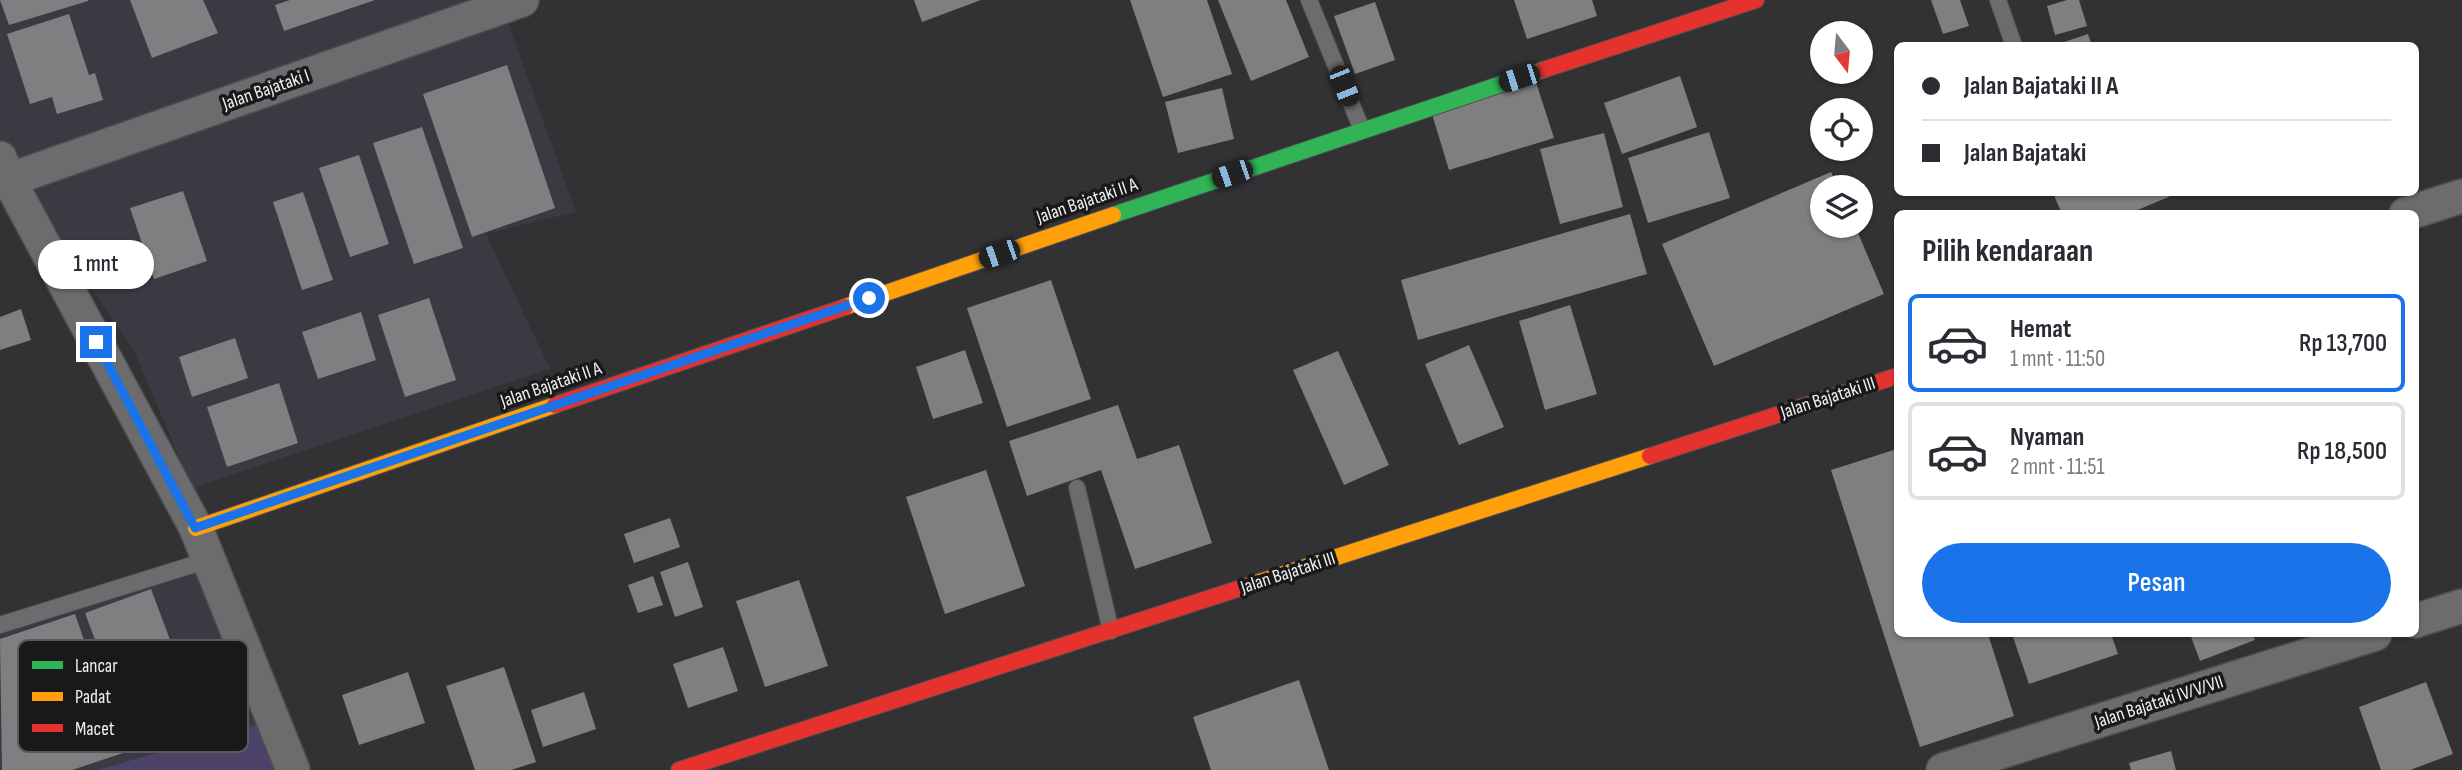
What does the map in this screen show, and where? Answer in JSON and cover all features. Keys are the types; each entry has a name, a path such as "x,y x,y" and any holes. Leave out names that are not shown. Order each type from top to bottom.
{"street":[{"name":"Jalan Bajataki I","path":"3,174 522,0"},
{"name":"Jalan Bajataki II A","path":"195,528 1362,130 1756,0"},
{"path":"3,174 195,528 241,640"},
{"path":"2418,210 2462,196"},
{"name":"Jalan Bajataki III","path":"679,770 1894,377"},
{"path":"2419,620 2462,606"},
{"name":"Jalan Bajataki IV/V/VII","path":"1943,770 2365,637"},
{"path":"248,658 293,770"}],"lane":[{"path":"1309,0 1362,130"},
{"path":"1998,0 2013,42"},
{"path":"1077,488 1111,631"},
{"path":"0,625 208,559"}],"shaded area":[{"path":"0,0 540,0 504,12 576,212 486,234 550,369 192,488 136,355 15,175 0,179"},
{"path":"213,553 247,640 18,640 18,752 160,752 97,770 0,770 0,620"},
{"path":"248,642 278,718 248,727"},
{"path":"278,718 300,770 97,770 160,752 248,752 248,727"}],"building":[{"path":"0,0 88,0 88,1 9,25"},
{"path":"130,0 203,0 218,33 152,58"},
{"path":"290,0 375,0 284,31 275,5"},
{"path":"914,0 981,0 922,22"},
{"path":"1130,0 1207,0 1232,74 1163,97"},
{"path":"1218,0 1286,0 1309,57 1251,81"},
{"path":"1514,0 1592,0 1597,16 1527,39"},
{"path":"1931,0 1960,0 1969,26 1943,34"},
{"path":"2067,0 2079,0 2087,26 2055,35 2047,6"},
{"path":"1375,2 1395,60 1355,74 1334,16"},
{"path":"69,14 89,75 95,73 103,100 57,114 52,97 30,104 7,34"},
{"path":"2088,34 2091,42 2064,42"},
{"path":"507,65 555,208 472,237 423,94"},
{"path":"1680,76 1697,127 1622,154 1604,103"},
{"path":"1535,79 1554,138 1449,170 1431,111"},
{"path":"1222,88 1234,139 1178,153 1165,102"},
{"path":"422,127 463,248 414,264 373,143"},
{"path":"1709,132 1730,198 1648,223 1628,158"},
{"path":"1604,133 1623,207 1560,224 1540,149"},
{"path":"359,155 389,244 350,257 319,168"},
{"path":"1810,181 1810,238 1860,238 1884,294 1714,366 1662,244"},
{"path":"183,191 207,261 154,279 130,208"},
{"path":"303,192 333,280 302,290 273,202"},
{"path":"2054,196 2171,196 2138,210 2060,210"},
{"path":"1630,214 1647,274 1418,340 1401,280"},
{"path":"1051,280 1091,399 1007,427 967,308"},
{"path":"429,298 456,380 405,397 378,315"},
{"path":"1570,305 1597,394 1545,410 1519,321"},
{"path":"21,309 31,340 0,350 0,317"},
{"path":"361,312 376,360 318,379 302,332"},
{"path":"235,338 248,378 192,397 179,357"},
{"path":"1469,345 1504,427 1459,445 1425,364"},
{"path":"965,350 983,403 933,419 916,367"},
{"path":"1338,351 1389,465 1344,485 1293,370"},
{"path":"279,383 298,443 227,467 207,407"},
{"path":"1118,405 1137,459 1179,445 1212,543 1135,569 1101,470 1027,496 1009,441"},
{"path":"1894,450 1894,637 1989,637 2014,716 1920,747 1831,470"},
{"path":"986,470 1025,586 945,614 906,497"},
{"path":"670,518 680,547 634,563 624,534"},
{"path":"688,562 703,607 675,617 660,572"},
{"path":"653,576 663,605 638,613 628,585"},
{"path":"799,580 828,666 765,687 736,601"},
{"path":"151,589 170,640 95,640 85,613"},
{"path":"75,614 84,640 18,640 18,752 123,753 72,770 2,770 0,639"},
{"path":"2013,637 2112,637 2118,654 2029,684"},
{"path":"2191,637 2254,637 2255,640 2200,661"},
{"path":"723,647 738,691 688,708 673,664"},
{"path":"504,667 536,762 511,770 475,770 446,686"},
{"path":"408,672 425,723 359,745 342,695"},
{"path":"1299,680 1329,770 1211,770 1193,717"},
{"path":"2426,682 2453,754 2410,770 2381,770 2359,707"},
{"path":"584,692 596,729 543,747 531,710"},
{"path":"2171,751 2176,770 2131,770 2129,763"}],"traffic: fast":[{"path":"1113,215 1543,70"}],"traffic: slow":[{"path":"845,307 1113,215"},
{"path":"196,528 555,405"},
{"path":"1253,584 1650,456"}],"traffic: jam":[{"path":"1543,70 1756,0"},
{"path":"555,405 845,307"},
{"path":"1650,456 1894,377"},
{"path":"679,770 1253,584"}],"route":[{"path":"96,342 195,528 869,298"}]}
